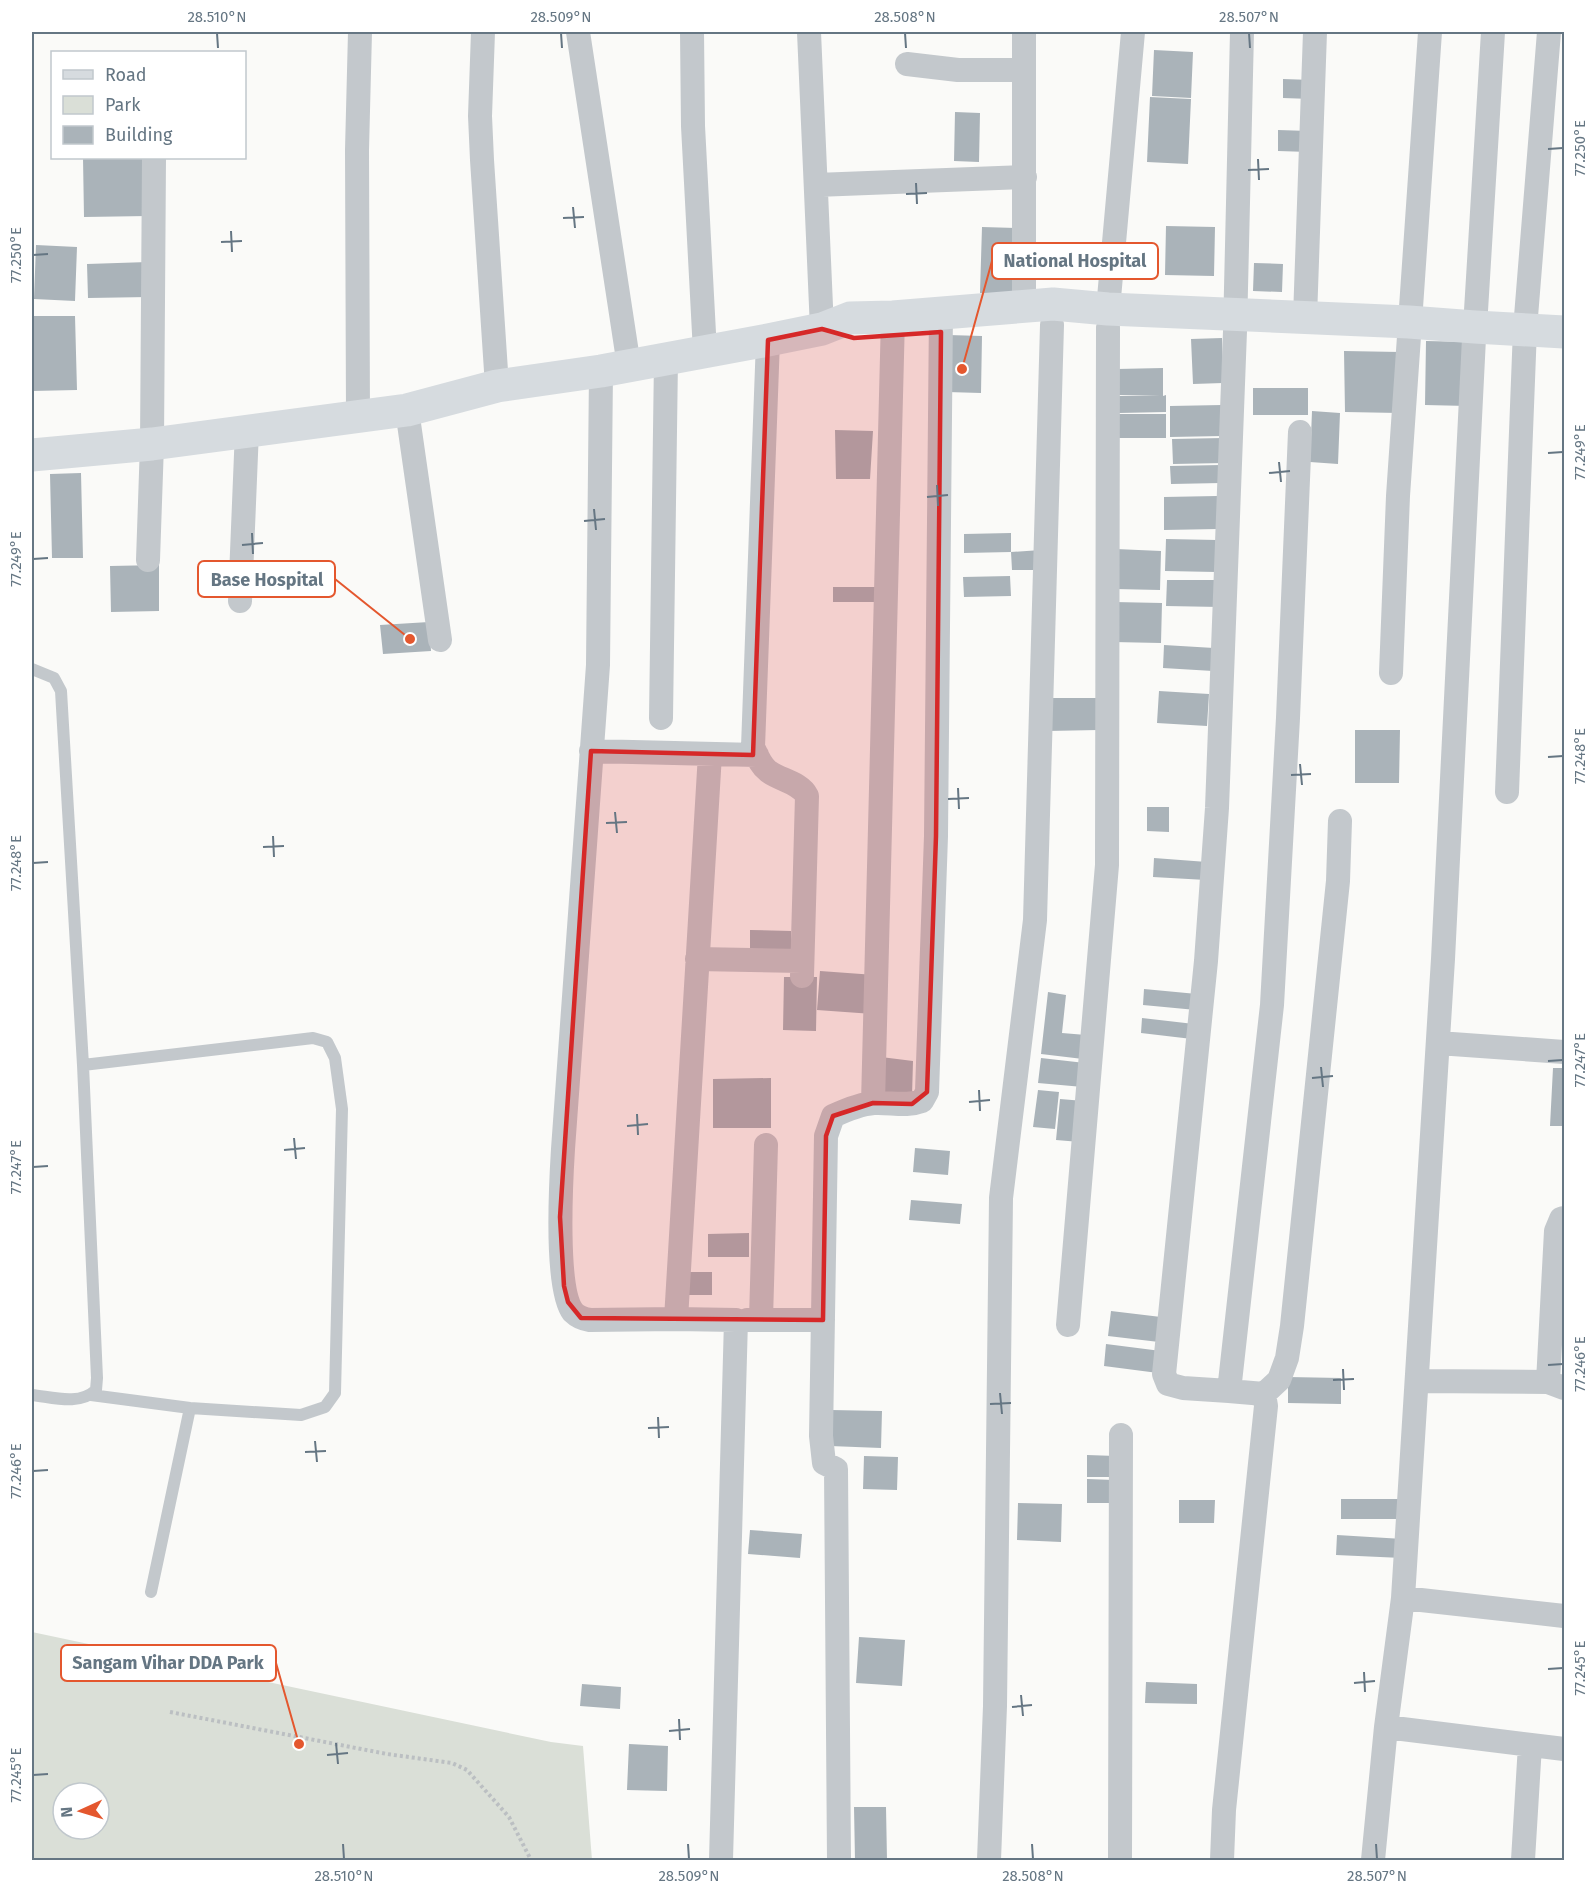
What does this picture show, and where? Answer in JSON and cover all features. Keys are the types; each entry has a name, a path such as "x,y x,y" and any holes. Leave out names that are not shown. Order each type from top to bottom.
{"street":[{"path":"358,416 357,150 360,32"},
{"path":"483,32 480,116 497,386"},
{"path":"578,32 615,368 598,665 562,1149 560,1217 564,1286 573,1312 580,1318 598,1322 676,1319 823,1320"},
{"path":"692,32 693,126 705,352"},
{"path":"809,32 822,329"},
{"path":"1024,32 1024,308"},
{"path":"1068,1325 1107,865 1108,319 1132,32"},
{"path":"1242,32 1236,323 1216,820 1206,961 1164,1374 1168,1383 1182,1388 1264,1394 1279,1380 1287,1358 1337,892 1340,821"},
{"path":"1305,318 1315,32"},
{"path":"1391,673 1398,496 1430,32"},
{"path":"1373,1860 1386,1727 1403,1598 1438,1043 1474,332 1493,32"},
{"path":"1507,792 1525,337 1549,32"},
{"path":"907,64 958,69 1024,70"},
{"path":"148,560 152,444 154,159"},
{"path":"816,185 1025,177"},
{"path":"32,455 152,444 407,410 497,386 615,368 822,329 854,338 892,326 941,322 1053,304 1108,319"},
{"path":"1236,323 1305,318 1409,328"},
{"path":"941,322 1052,325 1108,319 1409,328 1525,337 1564,345"},
{"path":"839,1860 836,1469 824,1463 821,1436 826,1136 834,1116 849,1109 873,1103 912,1104 922,1101 927,1092 936,836 941,322"},
{"path":"989,1860 995,1694 1001,1198 1035,920 1052,325"},
{"path":"873,1103 892,326"},
{"path":"1525,337 1564,332"},
{"path":"697,959 802,969 807,796 803,790 769,772 753,747 768,340"},
{"path":"661,718 666,359"},
{"path":"407,410 440,640"},
{"path":"240,601 247,430"},
{"path":"1228,1391 1272,1005 1288,718 1300,432"},
{"path":"591,751 757,755"},
{"path":"676,1319 710,754"},
{"path":"1438,1043 1564,1052"},
{"path":"761,1319 766,1145"},
{"path":"1417,1381 1556,1385 1556,1231 1561,1219 1564,1218"},
{"path":"721,1860 736,1320"},
{"path":"1222,1860 1224,1810 1266,1406 1264,1394"},
{"path":"1120,1860 1121,1435"},
{"path":"1403,1598 1564,1616"},
{"path":"1386,1727 1564,1749"},
{"path":"1523,1860 1530,1745"}],"lane":[{"path":"32,669 54,678 61,691 83,1065 98,1378 96,1390 91,1395"},
{"path":"32,1395 69,1399 91,1395 190,1408 301,1415 325,1407 335,1394 342,1109 334,1058 327,1042 313,1038 83,1065"},
{"path":"151,1592 190,1408"}],"path":[{"path":"170,1712 387,1754 452,1763 467,1770 509,1817 531,1860"}],"highlighted area":[{"path":"822,329 854,338 941,332 936,836 927,1092 912,1104 873,1103 833,1116 826,1136 823,1320 581,1318 568,1302 564,1286 560,1217 591,751 753,755 768,340"}],"green space":[{"path":"32,1632 551,1742 583,1746 592,1860 32,1860"}],"building":[{"path":"1154,50 1193,52 1191,98 1152,96"},
{"path":"1283,79 1312,80 1311,99 1283,98"},
{"path":"1150,97 1191,99 1188,164 1147,162"},
{"path":"955,112 980,113 979,162 954,161"},
{"path":"1278,130 1309,131 1309,152 1278,151"},
{"path":"83,159 147,159 148,216 84,217"},
{"path":"1166,226 1215,227 1214,276 1165,275"},
{"path":"982,227 1016,228 1013,294 980,293"},
{"path":"36,245 77,247 75,301 34,299"},
{"path":"148,262 149,297 88,298 87,264"},
{"path":"1254,263 1283,264 1282,292 1253,291"},
{"path":"32,316 75,316 77,390 32,391"},
{"path":"948,335 982,336 981,393 947,392"},
{"path":"1222,338 1223,383 1193,384 1191,339"},
{"path":"1426,341 1469,342 1468,406 1425,405"},
{"path":"1344,351 1400,352 1399,413 1345,412"},
{"path":"1163,368 1163,396 1166,395 1166,412 1119,413 1119,396 1160,395 1117,395 1117,369"},
{"path":"1253,388 1308,388 1308,415 1253,415"},
{"path":"1222,405 1222,436 1170,437 1170,406"},
{"path":"1312,411 1340,413 1338,464 1310,462"},
{"path":"1118,414 1166,414 1166,438 1117,438"},
{"path":"835,430 873,431 870,479 836,479"},
{"path":"1223,438 1224,463 1173,464 1172,439"},
{"path":"1221,465 1221,483 1171,484 1170,466"},
{"path":"81,473 83,558 52,558 50,474"},
{"path":"1217,496 1218,529 1164,530 1164,497"},
{"path":"1011,533 1011,552 964,553 964,534"},
{"path":"1166,539 1217,540 1216,572 1165,571"},
{"path":"1116,549 1161,551 1160,590 1115,589"},
{"path":"1041,550 1041,570 1012,570 1011,552"},
{"path":"159,565 159,611 111,612 110,566"},
{"path":"1010,576 1011,596 964,597 963,577"},
{"path":"1167,580 1220,580 1220,607 1166,606"},
{"path":"833,587 885,587 886,602 833,602"},
{"path":"1114,602 1162,603 1161,643 1113,642"},
{"path":"429,622 431,651 383,654 380,625"},
{"path":"1164,645 1214,648 1213,671 1163,668"},
{"path":"1159,691 1209,694 1207,726 1157,723"},
{"path":"1048,698 1098,698 1098,730 1047,731"},
{"path":"1355,730 1400,730 1399,783 1355,783"},
{"path":"1147,807 1169,807 1169,832 1147,831"},
{"path":"1154,858 1207,862 1206,880 1153,877"},
{"path":"750,930 791,931 791,955 750,954"},
{"path":"820,971 875,975 873,1014 817,1010"},
{"path":"784,977 817,977 816,1031 783,1030"},
{"path":"1144,989 1197,994 1196,1010 1143,1005"},
{"path":"1048,992 1066,995 1062,1033 1086,1035 1083,1059 1041,1054"},
{"path":"1142,1018 1194,1024 1192,1039 1141,1033"},
{"path":"881,1057 913,1061 912,1096 879,1093"},
{"path":"1041,1058 1085,1063 1083,1087 1038,1083"},
{"path":"1553,1068 1564,1068 1564,1126 1550,1126"},
{"path":"771,1078 771,1128 713,1128 713,1079"},
{"path":"1038,1090 1059,1092 1055,1129 1033,1127"},
{"path":"1060,1099 1084,1101 1080,1142 1056,1140"},
{"path":"915,1148 950,1151 948,1175 913,1172"},
{"path":"911,1200 962,1204 960,1224 909,1220"},
{"path":"749,1233 749,1257 708,1257 708,1234"},
{"path":"682,1272 712,1272 712,1295 681,1295"},
{"path":"1111,1311 1161,1317 1159,1342 1108,1336"},
{"path":"1106,1344 1161,1351 1158,1373 1104,1366"},
{"path":"1288,1377 1341,1378 1341,1404 1288,1403"},
{"path":"831,1410 882,1411 881,1448 830,1446"},
{"path":"1087,1455 1116,1456 1116,1477 1087,1477"},
{"path":"864,1456 898,1457 897,1490 863,1489"},
{"path":"1087,1479 1114,1480 1114,1503 1087,1503"},
{"path":"1341,1499 1405,1499 1405,1519 1341,1519"},
{"path":"1179,1500 1215,1500 1214,1523 1179,1523"},
{"path":"1018,1503 1062,1504 1061,1542 1017,1540"},
{"path":"750,1530 802,1534 800,1558 748,1554"},
{"path":"1337,1535 1403,1539 1402,1558 1336,1555"},
{"path":"859,1637 905,1640 902,1686 856,1683"},
{"path":"1146,1682 1197,1684 1197,1704 1145,1703"},
{"path":"582,1684 621,1687 620,1709 580,1706"},
{"path":"629,1744 668,1746 667,1791 627,1790"},
{"path":"854,1807 886,1807 887,1860 855,1860"}],"place":[{"name":"National Hospital","path":"962,369"},
{"name":"Base Hospital","path":"410,639"},
{"name":"Sangam Vihar DDA Park","path":"299,1744"}]}
